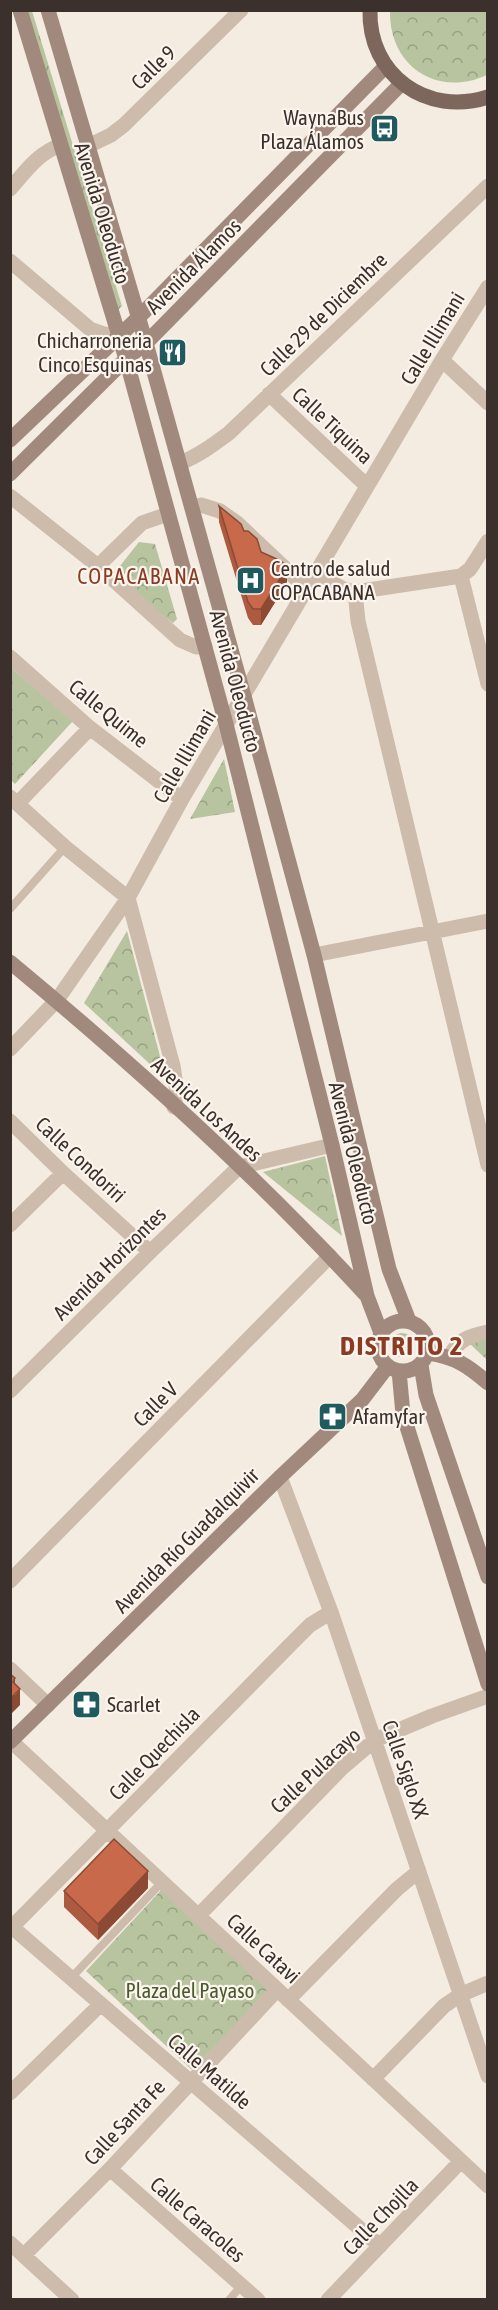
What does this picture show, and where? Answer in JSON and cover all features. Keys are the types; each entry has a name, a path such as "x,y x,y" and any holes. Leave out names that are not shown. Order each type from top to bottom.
{"main road":[{"path":"370,10 374,43 386,66 402,83 417,93 451,102 469,102 488,97"}],"street":[{"name":"Avenida Oleoducto","path":"20,10 126,359 205,646 332,1145 367,1296 381,1333"},
{"name":"Avenida Oleoducto","path":"48,10 180,462 314,955 389,1269 410,1321"},
{"name":"Calle 9","path":"88,146 111,135 124,125 241,10"},
{"name":"Avenida Álamos","path":"10,440 138,318 386,66"},
{"name":"Avenida Álamos","path":"10,474 126,359 146,343 402,83"},
{"path":"10,189 37,158 49,149 61,145"},
{"name":"Calle 29 de Diciembre","path":"180,462 211,447 229,433 488,186"},
{"path":"10,261 90,329 104,334 119,335"},
{"name":"Calle Illimani","path":"10,1049 57,1000 128,898 226,724 308,590 442,360 488,287"},
{"path":"442,360 488,403"},
{"name":"Calle Tiquina","path":"269,394 367,486"},
{"path":"10,496 98,566 180,640 188,645 205,646"},
{"path":"192,507 208,506 237,523 308,590"},
{"path":"98,566 142,523 168,514"},
{"path":"317,573 343,589 355,592 461,576 470,569 488,541"},
{"path":"461,576 488,684"},
{"path":"355,592 358,621 488,1165"},
{"name":"Calle Quime","path":"10,657 90,728 182,799"},
{"path":"90,728 14,800 65,847 128,898 173,1066 177,1092 174,1107"},
{"path":"314,955 488,921"},
{"name":"Avenida Los Andes","path":"10,962 57,1000 239,1167 330,1256 367,1296"},
{"name":"Calle Condoriri","path":"10,1121 150,1252"},
{"path":"239,1167 332,1145"},
{"name":"Avenida Horizontes","path":"10,1391 239,1167"},
{"path":"10,1225 63,1173"},
{"name":"Calle V","path":"10,1581 330,1256"},
{"path":"488,1383 472,1369 450,1356 424,1359 414,1369 393,1368 382,1359 378,1351 381,1333 389,1325 399,1321 410,1321 417,1324 427,1337 424,1359 426,1395 488,1577"},
{"path":"450,1356 455,1346 466,1337 488,1332"},
{"path":"393,1368 404,1414 488,1684"},
{"name":"Avenida Río Guadalquivir","path":"11,1742 393,1368"},
{"name":"Calle Siglo XX","path":"280,1477 331,1611 488,2076"},
{"name":"Calle Quechisla","path":"11,1928 310,1625 331,1611"},
{"path":"10,1669 48,1705"},
{"name":"Calle Pulacayo","path":"198,1916 342,1768 375,1740 488,1696"},
{"name":"Calle Catavi","path":"11,1742 488,2186"},
{"name":"Calle Santa Fe","path":"24,2255 110,2169 191,2082 419,1871"},
{"name":"Calle Matilde","path":"11,1928 380,2246"},
{"path":"373,2079 444,2006 460,1995 488,1983"},
{"path":"14,2084 101,2004"},
{"name":"Calle Chojlla","path":"328,2300 461,2161"},
{"name":"Calle Caracoles","path":"110,2169 258,2300"},
{"path":"10,2243 72,2300"}],"lane":[{"path":"10,909 65,847"},
{"path":"71,1978 162,1882"},
{"path":"229,2300 242,2285"}],"green space":[{"path":"23,11 32,11 122,306 118,310"},
{"path":"390,11 487,11 487,75 468,81 451,82 434,79 419,72 407,61 398,47 392,30"},
{"path":"139,542 155,544 177,619 173,623 112,576"},
{"path":"10,667 73,721 15,784 10,779"},
{"path":"224,759 235,812 190,819"},
{"path":"127,931 166,1079 84,1003"},
{"path":"325,1156 342,1236 263,1172"},
{"path":"402,1333 411,1336 414,1345 411,1354 402,1357 393,1354 390,1345 393,1336"},
{"path":"487,1339 487,1360 468,1342"},
{"name":"Plaza del Payaso","path":"162,1889 271,1988 192,2070 86,1971"}],"building":[{"path":"219,506 241,524 244,531 248,531 257,539 261,552 281,561 287,567 261,609 253,609 248,602"},
{"path":"10,1674 15,1678 13,1682 20,1689 10,1699"},
{"path":"114,1839 148,1871 98,1924 64,1891"}],"place":[{"name":"WaynaBus Plaza Álamos","path":"385,129"},
{"name":"Chicharroneria Cinco Esquinas","path":"173,352"},
{"name":"Centro de salud COPACABANA","path":"250,580"},
{"name":"Afamyfar","path":"332,1416"},
{"name":"Scarlet","path":"86,1704"}],"district":[{"name":"COPACABANA","path":"139,576"},
{"name":"DISTRITO 2","path":"402,1345"}]}
